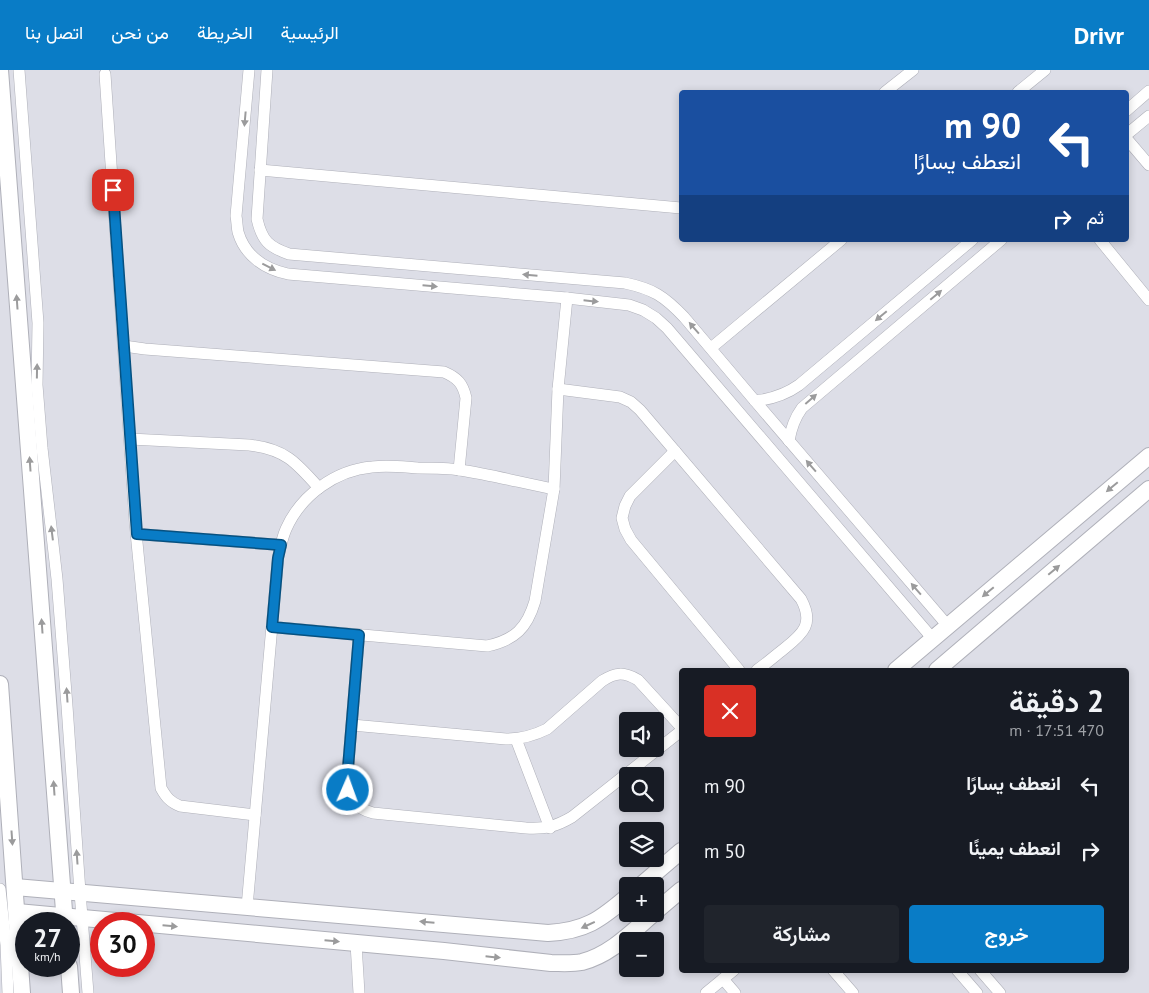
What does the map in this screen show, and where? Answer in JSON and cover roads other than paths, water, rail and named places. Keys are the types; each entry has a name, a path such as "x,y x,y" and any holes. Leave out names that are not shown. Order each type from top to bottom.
{"street":[{"path":"0,70 63,912"},
{"path":"19,70 38,323 37,385 42,448 58,579 88,993"},
{"path":"249,70 236,216 238,231 244,246 253,258 266,267 288,274 567,298 629,305 643,310 667,328 933,639"},
{"path":"267,70 257,220 260,232 267,243 277,250 290,254 616,282 642,287 658,294 673,305 711,348 948,626"},
{"path":"888,90 913,70"},
{"path":"1020,90 1045,70"},
{"path":"105,74 137,534 161,788 165,796 180,806 255,815"},
{"path":"1129,108 1149,91"},
{"path":"1129,134 1149,116"},
{"path":"1129,141 1149,165"},
{"path":"260,170 679,208"},
{"path":"711,348 839,242"},
{"path":"755,401 779,397 799,385 970,242"},
{"path":"789,441 793,423 802,408 999,242"},
{"path":"1102,242 1149,300"},
{"path":"403,284 404,264"},
{"path":"272,627 487,646 501,643 513,636 524,626 531,614 535,601 554,490 558,389 567,298"},
{"path":"124,346 444,372 459,382 466,398 459,470"},
{"path":"558,389 620,397 631,402 640,410 801,599 806,608 808,618 805,628 799,637 760,668"},
{"path":"130,439 263,446 284,454 300,466 319,488"},
{"path":"675,451 630,496 624,506 622,518 625,529 631,540 737,668"},
{"path":"898,668 1149,456"},
{"path":"247,907 278,558 287,528 295,513 306,499 332,479 357,469 372,467 388,466 459,470 554,490"},
{"path":"939,668 1149,489"},
{"path":"824,511 839,499"},
{"path":"137,534 281,545"},
{"path":"359,635 347,780 351,799 357,806 373,813 526,828 550,828 572,817 679,732"},
{"path":"352,725 516,739 532,736 547,729 602,681 610,676 620,674 630,675 638,680 679,724"},
{"path":"0,684 8,888 3,945 8,993"},
{"path":"516,739 550,828"},
{"path":"651,877 679,853"},
{"path":"8,888 80,892 548,933 564,932 594,922 619,904"},
{"path":"8,888 17,912"},
{"path":"664,904 679,892"},
{"path":"111,912 113,895"},
{"path":"82,918 90,919"},
{"path":"155,924 551,963 581,962 595,958 607,951 643,922"},
{"path":"356,943 359,993"},
{"path":"706,993 730,973"},
{"path":"836,973 853,993"},
{"path":"959,973 976,993"},
{"path":"983,973 1000,993"},
{"path":"21,977 22,993"},
{"path":"69,977 71,993"},
{"path":"723,979 735,993"}]}
